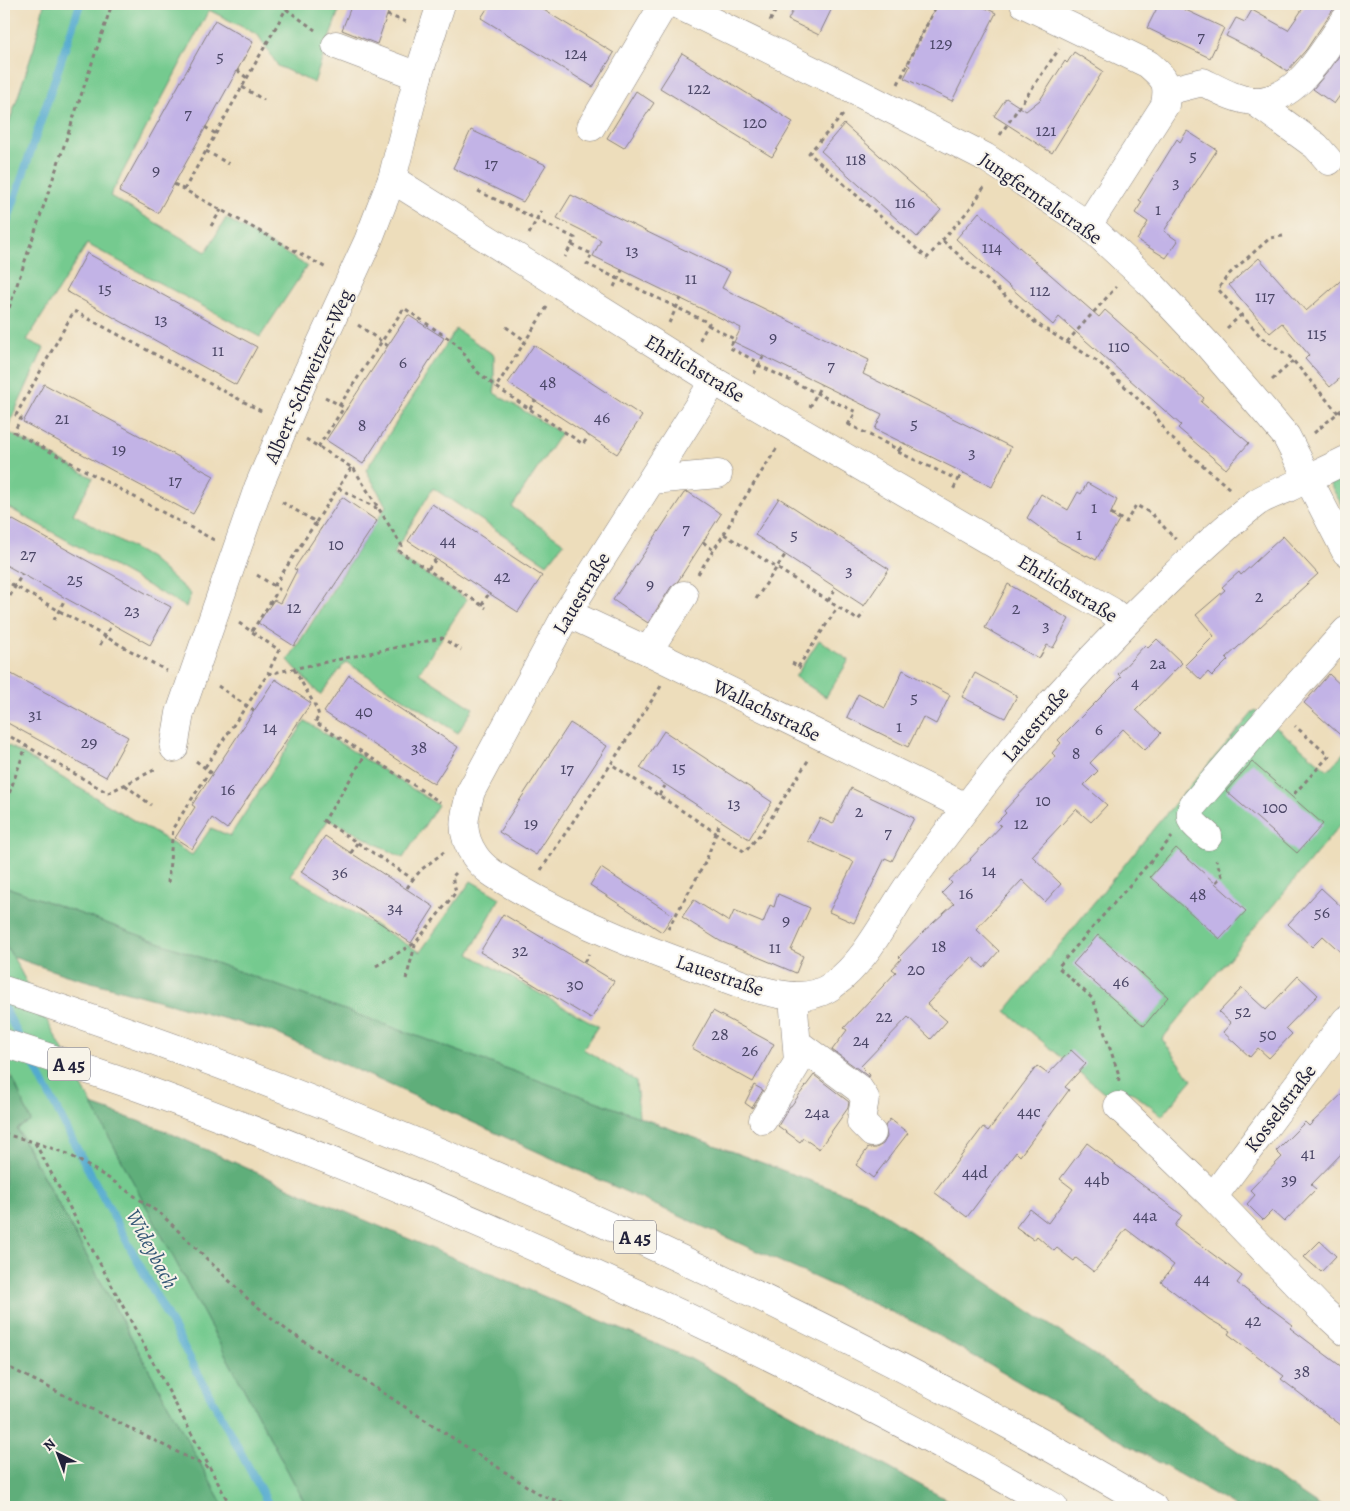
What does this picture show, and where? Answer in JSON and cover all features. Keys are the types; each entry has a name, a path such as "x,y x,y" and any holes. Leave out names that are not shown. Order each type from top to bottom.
{"main road":[{"name":"Albert-Schweitzer-Weg","path":"166,758 258,488 350,281 392,179 418,76 441,4"},
{"path":"591,127 664,4"},
{"name":"Jungferntalstraße","path":"676,4 861,94 991,161 1088,225 1208,345 1286,436 1346,552"},
{"path":"1024,4 1148,64 1165,79 1167,91 1165,105 1088,225"},
{"path":"1254,101 1282,95 1304,78 1345,20"},
{"path":"336,45 418,76"},
{"path":"1167,91 1204,82 1228,95 1254,101 1316,146 1329,160"},
{"name":"Ehrlichstraße","path":"392,179 714,381 1111,611 1125,622"},
{"name":"Lauestraße","path":"714,381 567,613 470,791 467,836 484,868 526,893 602,932 749,987 793,996 814,994 831,987 847,974 862,956 908,886 966,807 1056,698 1125,622 1200,551 1257,502 1346,460"},
{"path":"652,480 718,474"},
{"path":"648,651 684,595"},
{"name":"Wallachstraße","path":"567,613 966,807"},
{"path":"1200,829 1189,814 1193,805 1346,631"},
{"name":"A 45","path":"4,990 92,1018 270,1083 483,1169 696,1265 812,1322 1003,1421 1153,1507"},
{"path":"763,1120 798,1062 793,996"},
{"name":"Kosselstraße","path":"1213,1197 1346,1020"},
{"name":"A 45","path":"4,1043 134,1086 370,1177 471,1219 681,1314 785,1364 988,1470 1054,1507"},
{"path":"797,1043 859,1090 865,1098 861,1122 872,1133"},
{"path":"1118,1106 1213,1197 1322,1310 1346,1332"}],"path":[{"path":"4,323 112,4"},
{"path":"279,4 336,45"},
{"path":"887,107 937,4"},
{"path":"184,190 286,9"},
{"path":"861,94 809,153 927,258 973,206 991,161 1073,28"},
{"path":"237,70 247,78"},
{"path":"242,87 264,100"},
{"path":"206,127 216,134"},
{"path":"206,151 229,164"},
{"path":"174,184 350,281"},
{"path":"478,191 575,238 558,283 526,340 496,386"},
{"path":"212,226 221,210"},
{"path":"1282,236 1270,238 1228,275 1218,289 1262,338 1290,357 1338,413"},
{"path":"942,240 1037,324 1100,363 1155,415 1168,435 1250,508"},
{"path":"572,245 592,254 587,264 709,323 708,325 734,339 730,348 856,412 834,451"},
{"path":"1067,342 1133,268"},
{"path":"339,406 404,308 458,345 475,370 496,386 583,444 589,436"},
{"path":"337,310 388,346"},
{"path":"252,632 279,589 235,556 14,432 21,418 16,415 74,311 285,425 351,468 402,546 399,551 486,608"},
{"path":"1232,324 1241,315"},
{"path":"687,364 708,325"},
{"path":"506,328 526,340"},
{"path":"530,408 535,400"},
{"path":"1294,451 1346,406"},
{"path":"318,447 343,409"},
{"path":"684,595 724,534 732,520 732,516 791,426"},
{"path":"899,450 905,443"},
{"path":"274,586 351,468"},
{"path":"958,480 963,472"},
{"path":"258,488 315,523 320,529"},
{"path":"338,488 380,511"},
{"path":"1111,513 1126,522 1136,505 1152,514 1174,538 1181,532 1200,551"},
{"path":"724,534 858,620 864,613"},
{"path":"702,542 713,550"},
{"path":"756,599 785,555"},
{"path":"428,569 436,559"},
{"path":"10,596 22,574"},
{"path":"4,580 105,636 193,677 247,705 254,711"},
{"path":"828,601 836,588"},
{"path":"482,605 489,594"},
{"path":"54,620 65,598"},
{"path":"792,663 800,668 838,607"},
{"path":"206,767 268,674 279,650 217,608"},
{"path":"100,645 112,624"},
{"path":"268,674 442,638 461,650"},
{"path":"526,893 675,664"},
{"path":"294,668 317,709 319,716 315,722 366,754 467,836"},
{"path":"1276,709 1329,756 1294,794"},
{"path":"4,733 108,793 125,785 166,758"},
{"path":"611,764 745,852 762,832 823,737"},
{"path":"4,808 26,746"},
{"path":"366,754 323,821 413,879"},
{"path":"168,883 173,828 210,771"},
{"path":"125,785 151,806"},
{"path":"659,796 665,786"},
{"path":"655,952 706,861 720,822"},
{"path":"1118,1072 1093,999 1058,967 1181,826 1200,829"},
{"path":"407,888 413,879 430,863 467,836"},
{"path":"376,966 416,942 456,892 452,877 467,836"},
{"path":"351,853 357,843"},
{"path":"406,978 416,942"},
{"path":"4,1134 68,1154 110,1179 162,1215 248,1299 288,1331 542,1496 578,1507"},
{"path":"34,1142 231,1507"},
{"path":"4,1365 211,1469"}],"green space":[{"path":"44,4 341,4 314,83 278,66 258,35 209,10 110,196 206,252 226,218 307,266 260,337 87,244 27,340 44,348 6,431 93,478 73,514 150,558 191,594 186,607 4,505 4,138 34,48"},
{"path":"456,329 494,355 494,379 496,380 494,393 561,433 512,507 564,543 547,564 433,488 393,554 467,599 419,673 473,708 458,733 346,662 320,695 288,660 386,506 366,470"},
{"path":"1346,471 1346,512 1328,481"},
{"path":"819,640 849,660 826,697 795,677"},
{"path":"1255,710 1328,770 1346,750 1346,818 1162,1039 1192,1080 1162,1116 1131,1091 1104,1093 1006,1011 1159,822"},
{"path":"305,721 438,805 403,858 329,819 290,875 420,952 471,881 500,898 469,954 598,1026 583,1049 636,1081 639,1117 4,886 4,743 192,855 211,828 230,836"},
{"path":"4,886 865,1201 1321,1507 1236,1507 920,1325 273,1032 66,975 13,957 4,943"},
{"path":"4,943 307,1507 224,1507 17,1128 31,1121 4,1061"},
{"path":"4,1075 13,1079 31,1121 17,1129 224,1507 4,1507"},
{"path":"92,1105 161,1129 306,1195 691,1359 960,1507 307,1507"}],"building":[{"path":"352,4 391,4 377,44 342,30"},
{"path":"490,4 534,4 614,53 593,87 481,18"},
{"path":"796,4 834,4 819,35 788,20"},
{"path":"937,4 977,4 996,13 952,101 904,78 910,66 907,64"},
{"path":"1159,4 1173,4 1224,28 1210,58 1147,28"},
{"path":"1306,4 1346,4 1332,11 1306,50 1287,71 1258,52 1226,36 1236,18 1245,22 1252,10 1288,30"},
{"path":"215,20 253,42 158,213 119,192"},
{"path":"1346,46 1346,87 1334,104 1313,89"},
{"path":"1074,52 1103,71 1052,153 994,116 1006,98 1026,111 1040,100 1065,61 1067,63"},
{"path":"682,53 793,122 772,157 660,88"},
{"path":"636,91 654,103 624,148 607,138"},
{"path":"844,124 941,210 917,237 821,151"},
{"path":"471,130 546,165 523,202 453,168"},
{"path":"1187,131 1217,150 1164,231 1178,241 1166,258 1137,240 1148,222 1135,213 1142,202 1139,200 1177,139 1180,142"},
{"path":"571,195 730,272 722,288 869,360 863,374 1011,447 992,487 875,429 882,414 734,342 741,328 593,256 601,240 557,218"},
{"path":"979,212 1099,317 1105,310 1204,398 1201,402 1249,443 1226,469 1178,428 1181,425 1059,317 1053,325 956,239"},
{"path":"87,253 257,347 236,385 66,291"},
{"path":"1259,258 1306,311 1346,276 1346,373 1330,387 1305,359 1309,355 1282,323 1270,333 1229,285"},
{"path":"408,315 444,338 363,464 326,440"},
{"path":"534,345 642,416 617,454 508,383"},
{"path":"44,384 214,476 193,514 23,422"},
{"path":"1087,483 1117,500 1110,515 1119,520 1096,560 1058,541 1027,518 1041,494 1068,510 1078,492 1081,494"},
{"path":"688,492 721,514 678,581 671,587 648,623 613,600 684,493"},
{"path":"342,497 377,521 294,646 258,623 274,600 280,603 297,570 294,569"},
{"path":"779,498 889,569 864,606 755,535"},
{"path":"432,504 542,576 518,612 408,541"},
{"path":"4,515 171,607 150,645 4,564"},
{"path":"1283,536 1318,574 1226,658 1228,660 1212,676 1208,672 1201,680 1185,665 1214,636 1196,615 1225,590 1222,587 1239,572 1241,575"},
{"path":"1008,584 1069,619 1053,648 1047,645 1039,659 985,628"},
{"path":"1157,639 1182,663 1136,710 1161,733 1145,750 1123,729 1090,763 1098,771 1084,785 1107,805 1091,822 1076,809 1032,856 1061,884 1045,902 1022,880 976,929 999,951 984,968 972,957 927,1004 947,1021 931,1039 908,1017 861,1066 870,1075 869,1077 832,1050 847,1030 844,1028 896,972 892,969 901,959 899,957 954,904 942,893 952,883 949,880 971,860 1001,826 997,822 1006,813 1004,811 1055,756 1052,753 1061,743 1058,740 1121,677 1118,674 1145,645 1148,648"},
{"path":"4,670 128,737 106,777 4,721"},
{"path":"903,670 950,695 936,724 923,717 908,747 847,717 858,694 885,708"},
{"path":"975,673 1017,696 1005,718 962,697"},
{"path":"1329,674 1346,690 1346,740 1304,703"},
{"path":"349,675 458,747 434,784 324,712"},
{"path":"275,679 311,703 227,829 212,818 192,849 175,838 195,807 192,805"},
{"path":"570,723 607,746 536,855 499,832"},
{"path":"664,731 772,802 749,839 640,768"},
{"path":"1252,762 1323,824 1297,853 1226,791"},
{"path":"851,788 914,818 892,861 885,858 854,923 829,912 854,862 808,841 820,818 833,824"},
{"path":"325,836 434,907 411,943 301,872"},
{"path":"1176,848 1246,911 1220,939 1150,877"},
{"path":"601,868 673,915 662,932 590,885"},
{"path":"1321,888 1346,911 1346,957 1323,936 1312,947 1288,924"},
{"path":"778,894 810,908 791,950 803,956 796,973 720,941 682,917 694,900 729,922 734,911 763,923 770,905 774,907"},
{"path":"503,914 614,981 591,1019 480,952"},
{"path":"1098,935 1168,997 1144,1026 1073,964"},
{"path":"1298,976 1318,995 1286,1028 1292,1034 1269,1058 1258,1048 1250,1057 1223,1032 1231,1023 1219,1012 1242,988 1266,1010"},
{"path":"713,1011 774,1044 753,1082 692,1048"},
{"path":"1071,1050 1086,1064 1065,1087 1069,1090 1020,1156 1016,1152 967,1217 934,1192 983,1127 988,1131 1037,1066 1048,1074"},
{"path":"814,1075 849,1102 848,1108 819,1149 803,1138 800,1142 778,1126 790,1106"},
{"path":"754,1085 763,1090 752,1108 745,1103"},
{"path":"1346,1090 1346,1149 1311,1185 1316,1189 1284,1222 1272,1211 1263,1220 1247,1204 1255,1195 1250,1190 1282,1157 1276,1151 1305,1122 1309,1126"},
{"path":"890,1119 908,1133 873,1178 856,1165 868,1148 876,1148 883,1144 887,1137 885,1126"},
{"path":"1087,1143 1182,1215 1175,1226 1242,1276 1237,1283 1293,1325 1290,1328 1346,1370 1346,1429 1281,1379 1284,1376 1228,1334 1230,1331 1209,1319 1161,1282 1174,1265 1126,1229 1094,1272 1076,1258 1074,1261 1057,1248 1054,1251 1037,1236 1034,1240 1016,1227 1030,1209 1048,1223 1073,1189 1060,1179"},
{"path":"1320,1241 1336,1256 1321,1272 1304,1257"}],"waterway":[{"path":"4,231 80,4"},
{"name":"Wideybach","path":"4,1007 21,1040"},
{"name":"Wideybach","path":"31,1059 75,1145 270,1507"}]}
